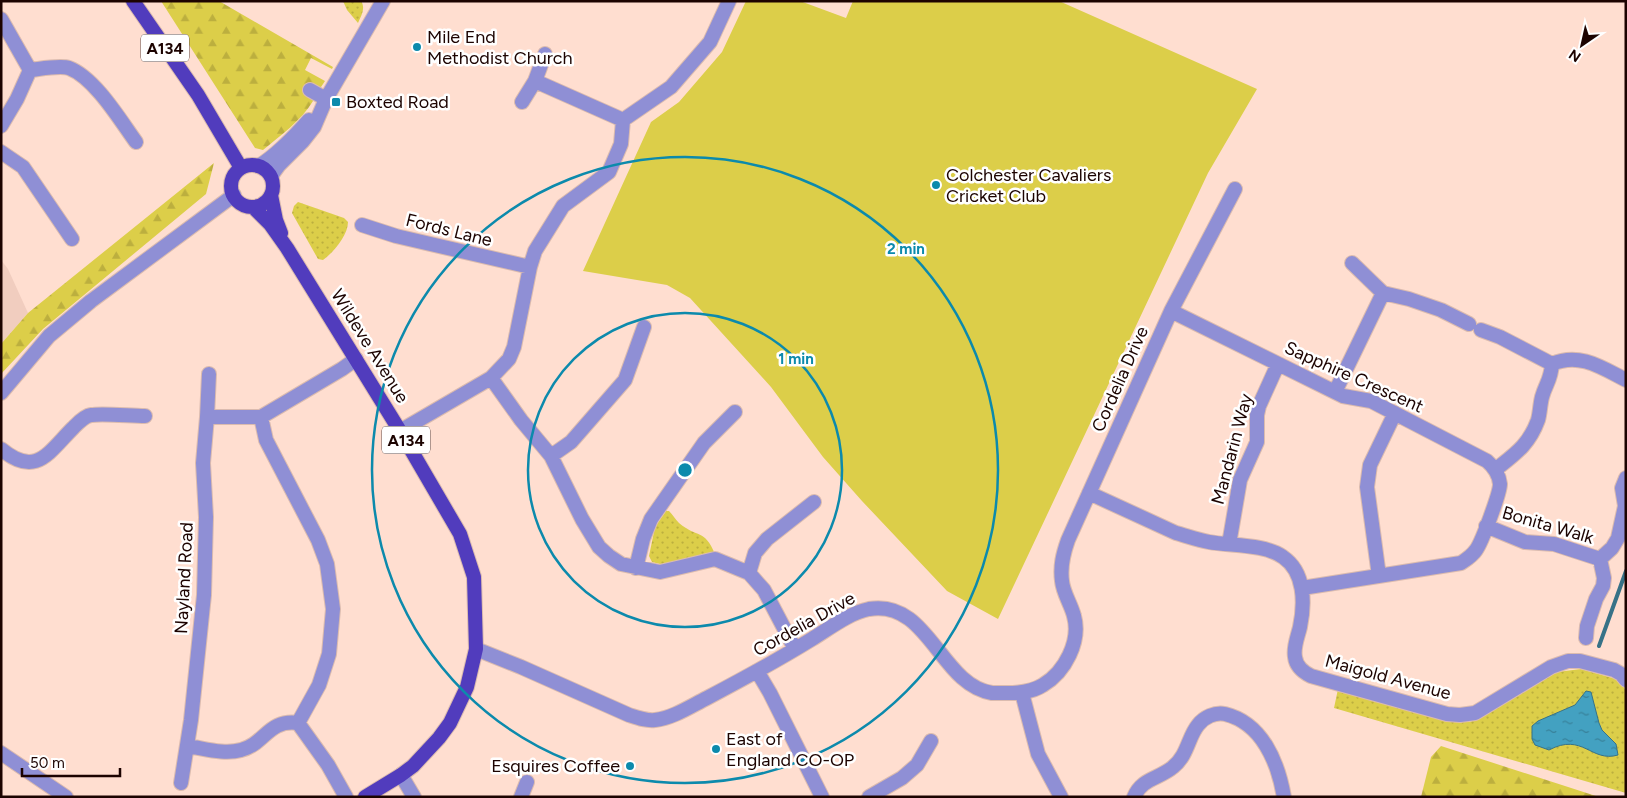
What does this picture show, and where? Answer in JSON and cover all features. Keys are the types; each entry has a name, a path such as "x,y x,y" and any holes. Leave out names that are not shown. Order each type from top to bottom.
{"main road":[{"name":"A134","path":"133,1 198,95 241,168"},
{"path":"250,165 259,166 271,176 273,182 271,195 260,205 253,207 242,203 234,195 232,180 241,168 250,165"},
{"name":"Wildeve Avenue","path":"271,195 276,220 287,248"},
{"name":"Wildeve Avenue","path":"253,207 270,224 287,248 400,431 460,534 474,577 476,649 467,687 450,723 440,738 413,766 365,797"}],"street":[{"path":"271,176 279,165 303,142 314,127 325,102 383,1"},
{"path":"623,120 671,87 710,42 729,1"},
{"path":"1,19 30,70"},
{"path":"522,102 535,81 545,54"},
{"path":"30,70 68,68 87,80 107,101 136,142"},
{"path":"1,126 17,99 30,70"},
{"path":"535,81 623,120"},
{"path":"310,90 325,102"},
{"path":"259,166 268,161 296,135 325,102"},
{"path":"400,431 491,378 510,359 530,267 536,250 564,206 609,172 621,144 623,120"},
{"path":"1,152 22,167 48,213 72,239"},
{"name":"Cordelia Drive","path":"476,649 644,720 656,720 668,717 757,671 824,630 860,612 871,609 894,611 905,616 918,626 961,677 978,688 992,693 1022,693 1044,685 1053,678 1066,660 1072,647 1075,631 1075,619 1063,591 1062,582 1062,562 1068,540 1171,311 1235,189"},
{"path":"1,393 49,336 91,301 234,195"},
{"name":"Fords Lane","path":"362,225 396,236 530,267"},
{"path":"1352,263 1383,293 1409,299 1441,310 1500,337 1552,364"},
{"path":"1335,392 1383,293"},
{"name":"Sapphire Crescent","path":"1171,311 1343,396 1371,401 1475,454 1487,461 1495,470"},
{"path":"551,456 571,442 625,380 644,327"},
{"path":"208,417 261,417 342,370 356,359"},
{"path":"1552,364 1562,359 1582,359 1626,380"},
{"name":"Mandarin Way","path":"1229,544 1240,480 1256,442 1257,415 1278,364"},
{"path":"1302,588 1461,563 1476,550 1500,489 1500,482 1495,470 1523,447 1531,436 1538,418 1542,397 1552,376 1552,364"},
{"name":"Nayland Road","path":"181,782 200,646 204,594 206,517 203,463 208,417 209,374"},
{"path":"491,378 520,420 551,456 582,519 599,547 622,564 636,568 660,572 715,559 749,573 764,590 795,649"},
{"path":"636,568 643,539 651,519 704,443 735,412"},
{"path":"1379,576 1367,487 1370,465 1395,413"},
{"path":"1,449 13,458 26,462 40,460 78,422 90,415 145,416"},
{"path":"261,417 266,440 318,540 327,564 333,609 329,654 320,685 298,723"},
{"name":"Bonita Walk","path":"1600,559 1612,548 1618,538 1625,506 1622,488 1626,478"},
{"name":"Maigold Avenue","path":"1089,493 1176,532 1210,542 1278,553 1293,566 1300,579 1302,612 1294,655 1301,669 1312,676 1447,714 1460,715 1475,713 1551,667 1568,661 1580,661 1624,674"},
{"path":"749,573 755,553 767,539 814,502"},
{"name":"Bonita Walk","path":"1486,526 1525,542 1554,544 1600,559"},
{"name":"Bonita Walk","path":"1586,638 1587,626 1596,599 1604,586 1600,559"},
{"path":"757,671 822,797"},
{"path":"1022,693 1038,754 1060,797"},
{"path":"1134,797 1138,787 1173,767 1185,753 1197,725 1209,716 1222,713 1234,716 1247,723 1258,733 1267,746 1281,780 1284,797"},
{"path":"187,746 226,751 241,750 254,744 277,724 298,723 328,765 346,797"},
{"path":"870,797 902,778 917,765 931,741"},
{"path":"1,753 66,797"},
{"path":"401,775 414,797"},
{"path":"521,797 527,782"}],"shaded area":[{"path":"1,260 8,269 28,313 1,344"}],"green space":[{"path":"161,1 219,1 333,67 332,69 311,58 305,70 325,81 321,87 307,83 303,89 313,98 313,101 297,121 284,133 263,150 255,148"},
{"path":"343,1 361,1 363,10 358,23 347,10"},
{"path":"746,1 800,1 846,18 853,1 1059,1 1257,89 1208,173 998,619 947,591 823,457 771,387 690,298 667,285 583,271 651,122 679,102 722,52"},
{"path":"214,163 206,194 43,329 1,374 1,344 28,313"},
{"path":"298,202 344,218 348,222 346,232 340,243 323,260 318,259 292,213 294,206"},
{"path":"666,511 669,511 686,528 704,537 715,554 664,565 652,562 649,556 655,527"},
{"path":"1581,669 1616,679 1622,683 1626,692 1626,793 1334,708 1338,689 1469,722 1557,672"},
{"path":"1441,746 1599,797 1421,797 1431,757"}],"water":[{"path":"1586,691 1591,692 1602,730 1616,744 1618,755 1601,755 1570,744 1561,745 1549,750 1535,745 1532,739 1532,726 1538,721 1575,705"}],"waterway":[{"path":"1599,646 1626,571"}],"place":[{"name":"Mile End Methodist Church","path":"417,47"},
{"name":"Boxted Road","path":"336,102"},
{"name":"Colchester Cavaliers Cricket Club","path":"936,185"},
{"name":"East of England CO-OP","path":"716,749"},
{"name":"Esquires Coffee","path":"630,766"}]}
